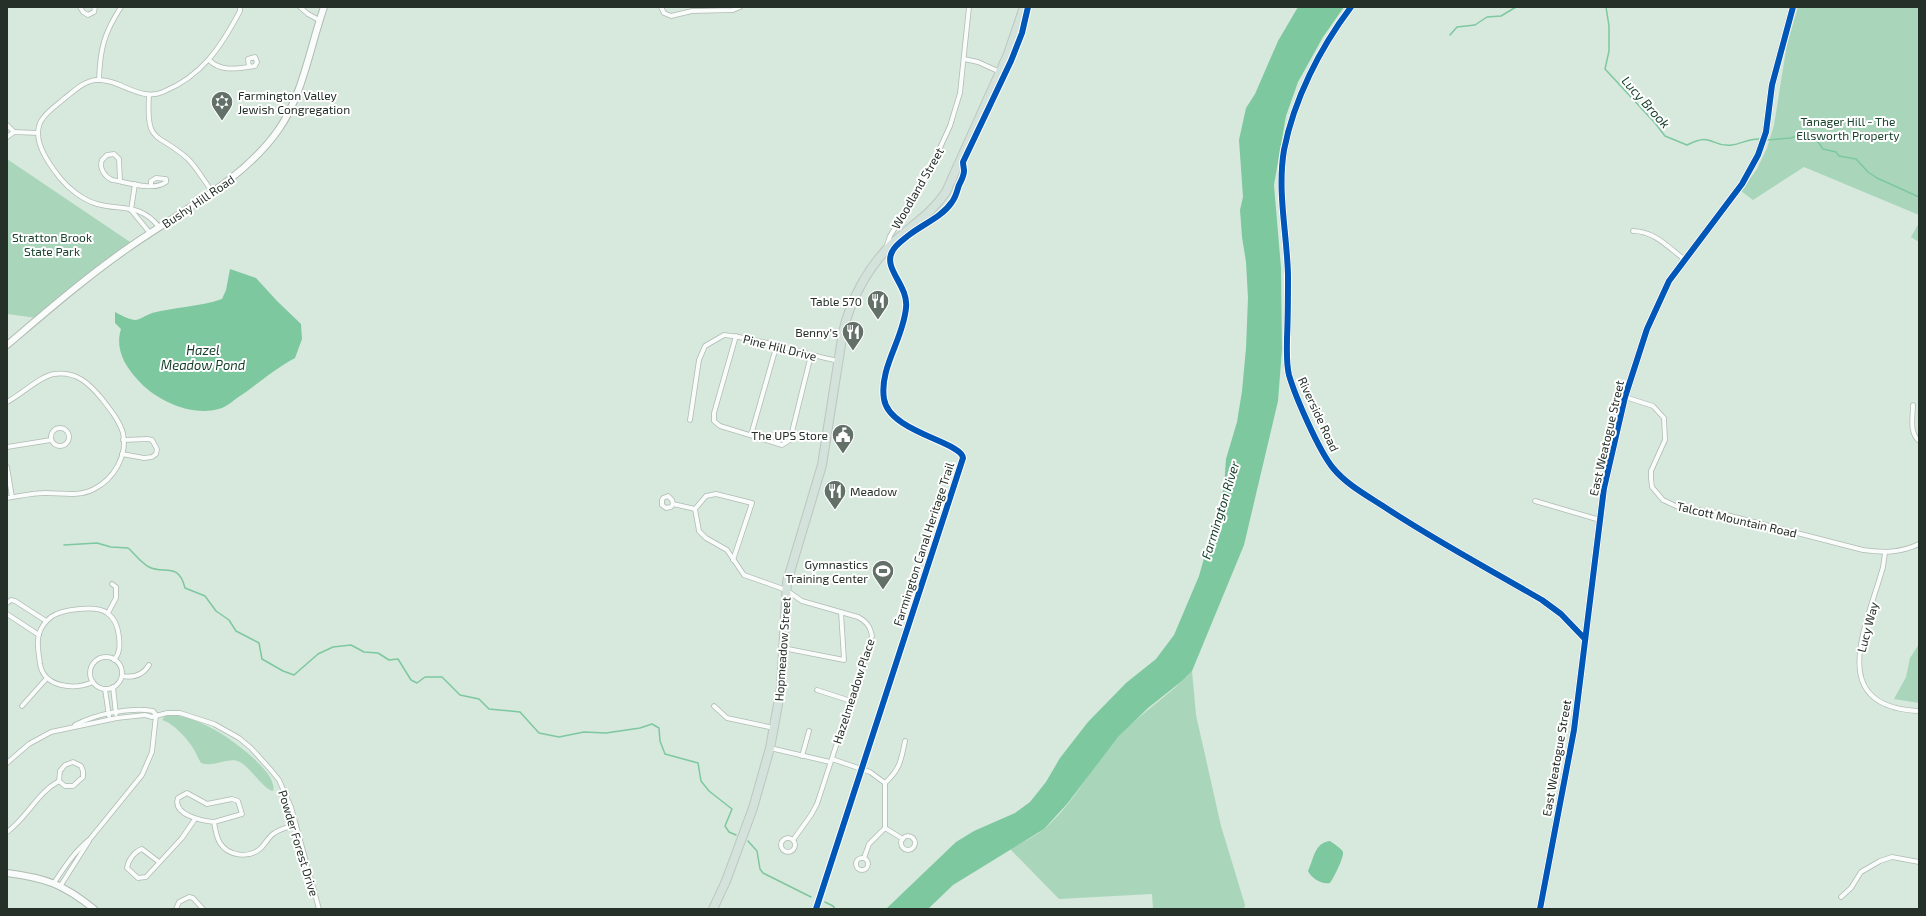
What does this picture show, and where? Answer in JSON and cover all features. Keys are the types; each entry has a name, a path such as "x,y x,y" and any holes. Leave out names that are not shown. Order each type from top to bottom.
{"highway":[{"name":"Hopmeadow Street","path":"713,909 726,881 749,819 762,780 770,748 781,688 786,590 818,485 825,454 839,361 849,312 864,282 886,250 940,202 1000,72 1012,43 1024,7"}],"street":[{"path":"80,7 83,12 88,14 94,12 95,7"},
{"path":"99,80 100,55 104,36 121,7"},
{"path":"159,227 142,212 96,204 77,194 60,178 41,148 38,133 41,121 56,105 87,82 99,80 149,95 161,93 177,85 209,60 224,42 240,11 240,7"},
{"path":"300,7 308,14 319,20"},
{"name":"Bushy Hill Road","path":"7,345 83,282 150,233 240,172 260,154 279,128 292,103 324,7"},
{"path":"661,7 664,13 671,16 692,9 733,10 740,7"},
{"name":"Woodland Street","path":"886,250 890,236 922,185 945,139 954,115 961,84 969,7"},
{"name":"Riverside Road","path":"1351,7 1334,31 1306,84 1293,118 1284,150 1281,198 1288,273 1287,358 1292,381 1301,407 1324,454 1333,468 1346,480 1410,524 1542,600 1561,614 1585,639"},
{"name":"East Weatogue Street","path":"1540,909 1574,730 1607,473 1625,397 1647,329 1669,281 1684,259 1742,184 1758,155 1766,132 1772,85 1793,7"},
{"path":"964,59 978,62 1000,72"},
{"path":"209,60 225,69 249,67"},
{"path":"149,95 148,122 153,132 189,160 212,191"},
{"path":"7,125 14,132"},
{"path":"7,137 14,132 38,133"},
{"path":"120,181 119,158 114,154 103,157 101,163 103,171 112,180 151,186"},
{"path":"135,184 131,210 150,233"},
{"path":"1633,232 1642,231 1654,236 1684,259"},
{"name":"Pine Hill Drive","path":"690,420 699,360 705,346 724,335 777,344 811,355 839,361"},
{"path":"736,336 714,413 714,421 720,426 782,445 787,444 790,440 811,355"},
{"path":"751,435 777,344"},
{"path":"7,402 47,376 68,374 86,381 114,413 122,433 123,440 122,454 112,475 101,485 90,491 74,494 46,493 7,498"},
{"name":"Talcott Mountain Road","path":"1625,397 1653,406 1664,418 1665,440 1651,471 1652,487 1663,500 1678,507 1719,512 1862,550 1885,553 1897,552 1919,544"},
{"path":"1913,405 1912,429 1915,437 1919,441"},
{"path":"56,428 64,428 70,435 68,443 63,446 57,446 51,440 52,434 56,428"},
{"path":"7,447 51,440"},
{"path":"122,454 149,458 156,454 157,449 152,440 123,440"},
{"path":"7,467 12,497"},
{"path":"673,504 695,509 706,496 716,494 752,504 733,560"},
{"path":"1535,501 1600,520"},
{"name":"Hazelmeadow Place","path":"695,509 699,531 706,538 727,550 744,575 786,590 802,601 841,612 865,621 869,625 872,636 817,804 811,815 792,840"},
{"name":"Lucy Way","path":"1885,553 1883,567 1859,653 1859,670 1868,692 1884,705 1919,711"},
{"path":"108,613 117,595 116,587 112,584"},
{"path":"7,603 11,600 15,601 46,621"},
{"path":"93,682 68,686 56,684 47,678 41,667 38,649 39,635 46,621 54,615 68,611 96,608 108,613 115,621 119,633 120,649 114,660"},
{"path":"783,648 844,660 841,612"},
{"path":"7,614 39,635"},
{"path":"105,657 114,660 120,667 122,676 120,681 113,687 105,689 93,682 91,668 96,660 105,657"},
{"path":"122,676 137,675 149,665"},
{"path":"22,706 47,678"},
{"path":"113,687 117,718"},
{"path":"105,689 109,717"},
{"path":"817,690 851,701"},
{"path":"714,706 727,718 774,728"},
{"path":"7,763 38,737 73,726 83,721 109,717 116,713 145,710 153,711 156,715 152,752 142,775 90,839 61,885"},
{"name":"Powder Forest Drive","path":"109,717 117,718 145,715 152,718 156,715 173,712 189,715 214,724 238,738 251,748 279,780 291,807 319,909"},
{"path":"802,756 809,731"},
{"path":"864,858 869,844 885,828 885,783 896,773 901,761 905,741"},
{"path":"770,748 831,761 870,772 885,783"},
{"path":"7,832 19,822 37,799 59,781 60,771 65,765 73,762 81,766 83,777 76,784 69,786 59,781"},
{"path":"183,794 191,794 207,804 232,799 238,800 242,814 214,822 195,819 178,807 177,802 183,794"},
{"path":"159,862 142,849 138,850 129,860 127,868 138,878 142,879 159,862 182,838 195,819"},
{"path":"214,822 217,838 220,844 238,855 254,853 272,834 280,829 296,825"},
{"path":"885,828 903,838"},
{"path":"54,883 80,847 90,839"},
{"path":"1841,897 1851,888 1861,872 1880,861 1892,857 1919,862"},
{"path":"7,873 41,878 61,885 94,909"},
{"path":"176,909 179,902 189,897 193,898 203,909"}],"green space":[{"name":"Tanager Hill - The Ellsworth Property","path":"1798,7 1919,7 1919,215 1804,167 1753,200 1741,191 1757,169 1767,148 1774,125 1787,44"},
{"name":"Stratton Brook State Park","path":"7,159 133,244 82,278 37,318 7,314"},
{"path":"1919,223 1919,242 1911,237"},
{"path":"1919,644 1919,703 1894,699 1906,677 1910,658"},
{"path":"1192,671 1196,715 1221,826 1245,905 1244,909 1153,909 1152,894 1059,899 1010,849 1040,832 1055,819 1074,796 1109,747 1119,736 1175,688"},
{"path":"165,716 178,716 197,721 231,740 252,757 269,775 273,784 273,791 265,786 240,762 231,760 211,764 201,763 187,740 171,724 162,720"}],"water":[{"name":"Farmington River","path":"1298,7 1344,7 1323,37 1298,82 1286,116 1274,185 1281,268 1282,349 1278,401 1244,545 1192,671 1182,681 1148,708 1118,737 1067,804 1044,829 953,885 928,909 886,909 956,842 974,831 1015,813 1030,802 1046,782 1060,758 1088,722 1126,683 1156,659 1174,635 1199,576 1224,487 1226,459 1237,422 1242,391 1246,348 1248,298 1246,262 1240,210 1243,197 1239,140 1246,108 1255,94 1278,41"},
{"name":"Hazel Meadow Pond","path":"230,269 256,278 301,324 302,339 295,358 222,408 211,411 199,411 176,406 154,394 145,387 128,368 120,349 119,336 121,329 115,323 115,312 129,319 137,320 152,313 205,304 222,299 226,290"},
{"path":"1330,841 1341,849 1343,855 1330,883 1324,883 1317,880 1308,871 1315,852 1325,842"}],"waterway":[{"path":"1450,35 1457,27 1475,25 1487,17 1501,16 1516,7"},
{"name":"Lucy Brook","path":"1606,7 1609,26 1609,51 1605,69 1655,123 1665,136 1687,145 1702,140 1725,145 1760,139"},
{"name":"Lucy Brook","path":"1766,140 1791,138 1799,135 1813,135 1823,149 1836,152 1839,156 1856,159 1868,172 1877,178 1919,197"},
{"path":"64,545 97,543 111,547 128,548 140,561 149,567 160,570 170,570 179,574 185,588 205,596 216,611 229,620 236,631 259,643 262,659 283,671 294,675 318,654 333,647 351,645 364,652 378,653 389,660 398,659 411,680 417,683 425,677 442,677 460,695 479,699 489,709 520,712 539,733 559,737 584,732 606,733 640,728 652,724 659,728 660,741 665,754 698,763 701,781 709,791 732,809 725,826 729,832 736,835"},
{"path":"748,841 757,851 760,869 763,873 811,897"},
{"path":"825,902 833,906 835,909"}],"cycle path":[{"name":"Farmington Canal Heritage Trail","path":"816,909 963,458 960,452 898,420 889,410 884,399 883,388 885,376 901,331 906,308 904,292 893,271 890,258 893,249 897,245 914,231 943,212 954,198 964,175 963,162 1011,61 1022,33 1028,7"},
{"path":"1351,7 1329,39 1301,93 1288,131 1284,150 1282,166 1282,197 1288,275 1287,356 1288,370 1292,384 1308,423 1321,449 1327,460 1338,474 1363,493 1422,531 1542,600 1561,614 1585,639"},
{"path":"1540,909 1574,730 1604,488 1625,397 1647,329 1669,281 1742,184 1758,155 1766,132 1772,85 1793,7"}],"place":[{"name":"Farmington Valley Jewish Congregation","path":"222,122"},
{"name":"Table 570","path":"878,320"},
{"name":"Benny's","path":"853,352"},
{"name":"The UPS Store","path":"843,454"},
{"name":"Meadow","path":"835,510"},
{"name":"Gymnastics Training Center","path":"883,590"}]}
